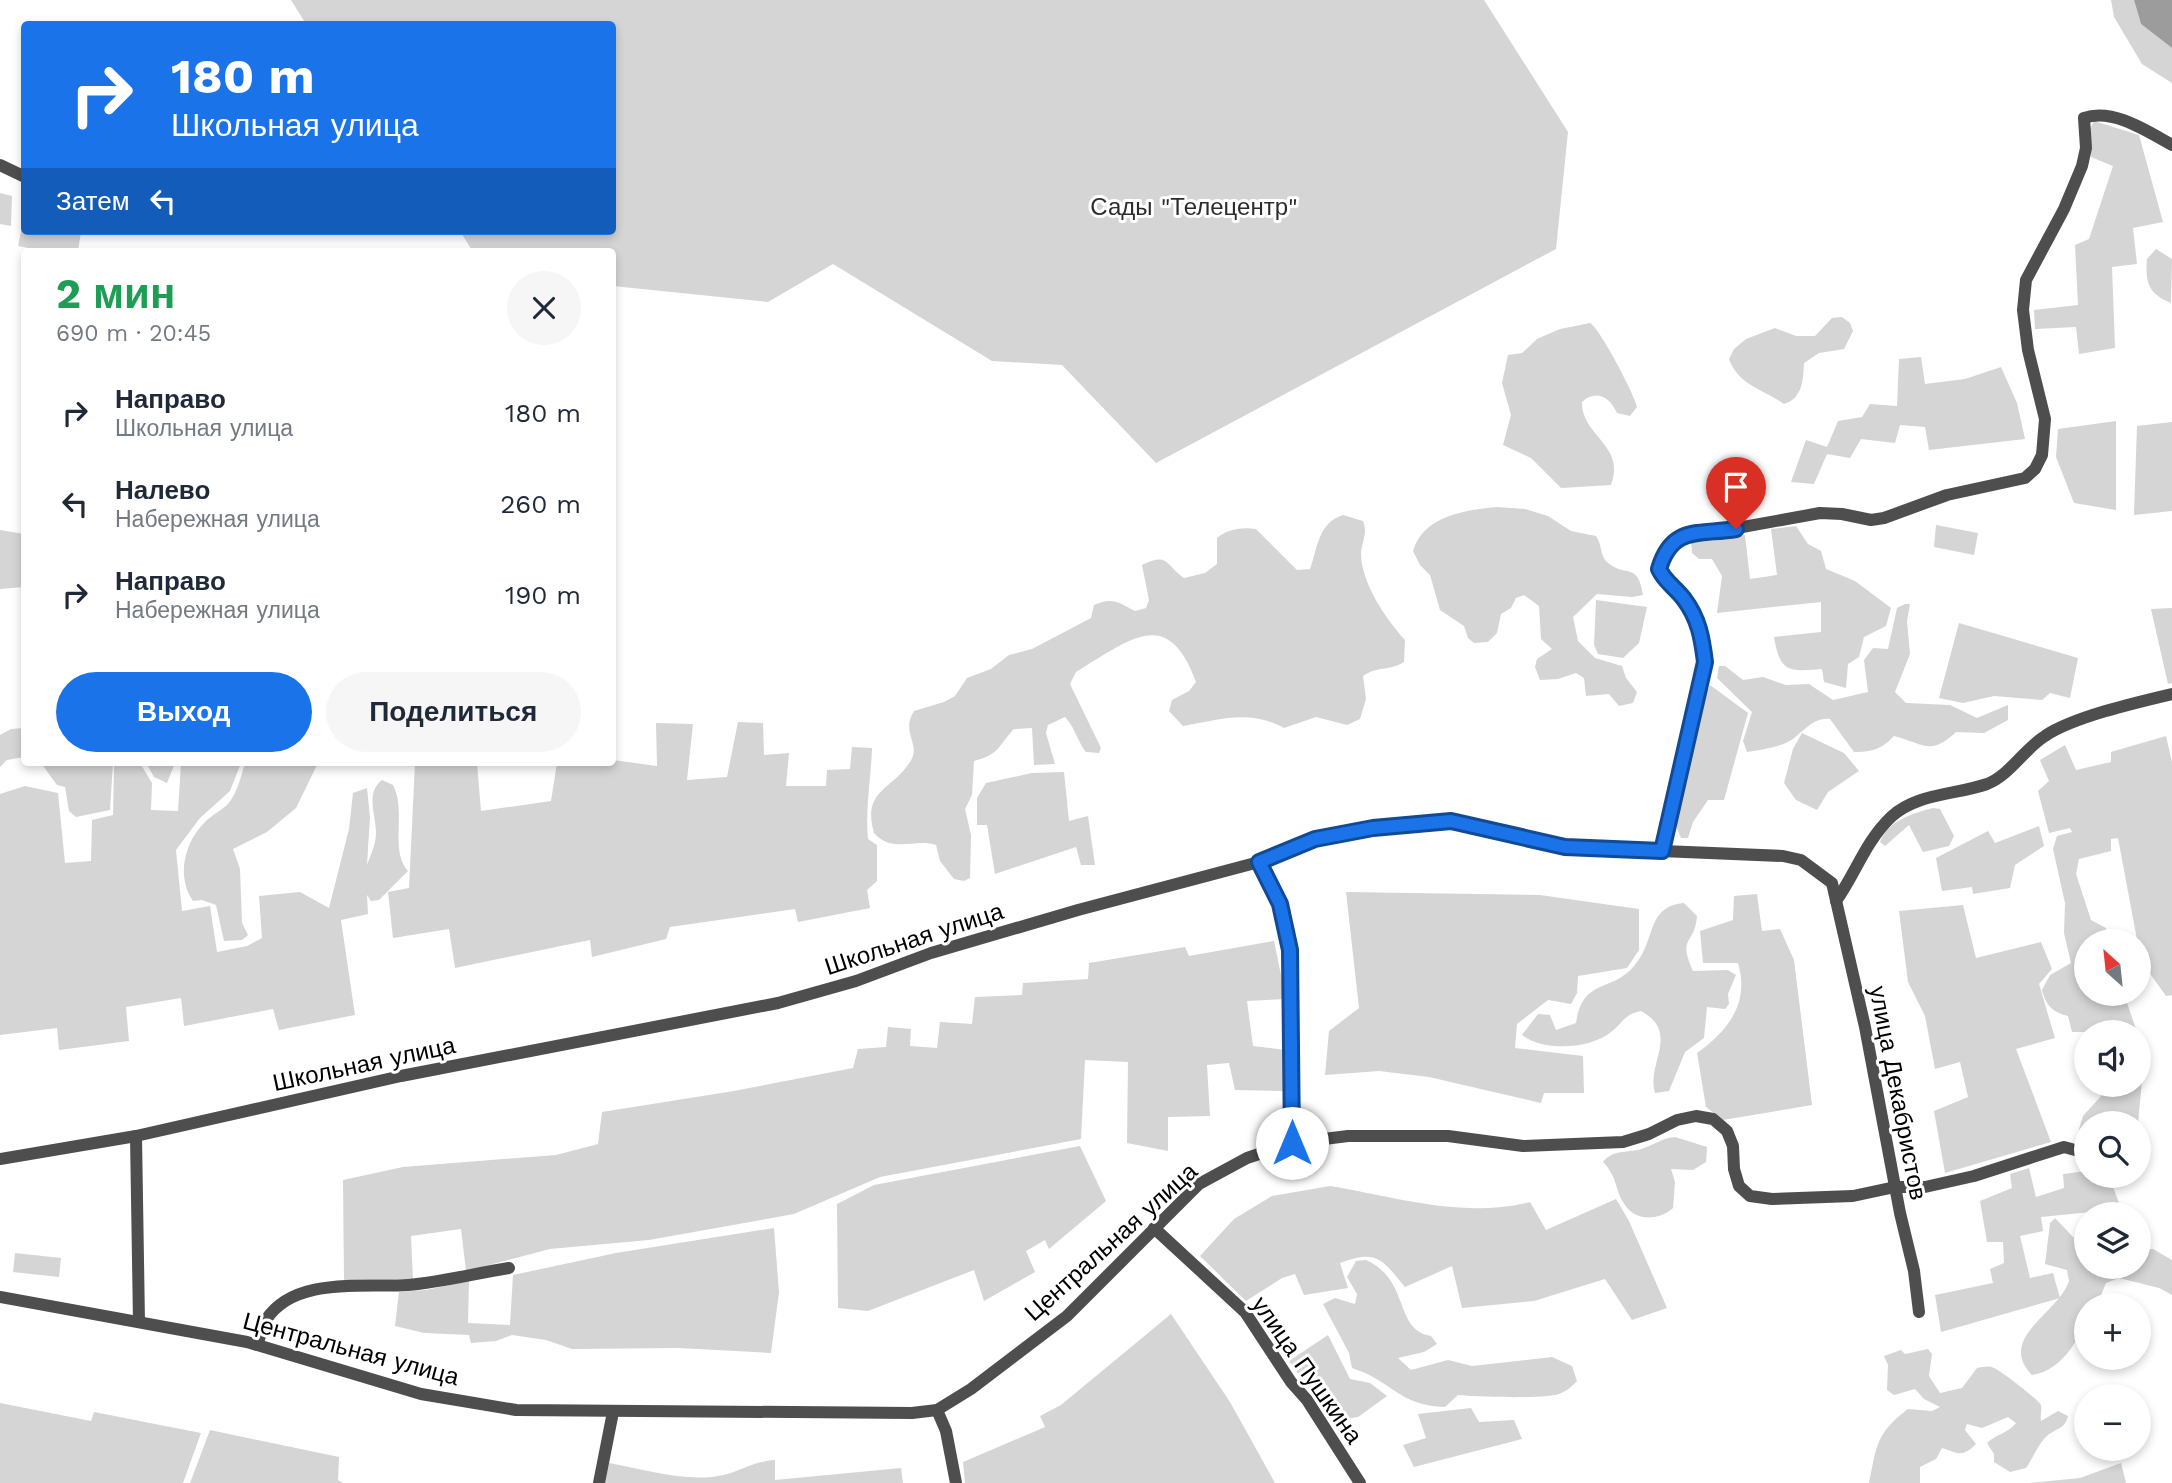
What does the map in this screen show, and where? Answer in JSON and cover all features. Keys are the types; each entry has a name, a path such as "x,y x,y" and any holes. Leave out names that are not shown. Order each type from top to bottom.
{"street":[{"path":"1662,851 1705,662 1703,633 1683,597 1665,581 1659,569 1664,552 1678,537 1687,533 1704,534 1820,513 1871,520 1884,518 1947,495 2025,478 2035,469 2045,436 2040,393 2028,349 2023,310 2026,280 2064,209 2082,166 2086,148 2084,118 2096,114 2112,116 2172,145"},
{"path":"0,165 21,175"},
{"path":"1836,901 1852,878 1859,857 1894,814 1933,796 1989,783 2045,736 2102,713 2172,694"},
{"name":"Школьная улица","path":"0,1159 136,1136 401,1076 778,1003 856,981 932,953 1064,914 1259,862 1315,839 1373,828 1451,821 1565,847 1783,856 1801,860 1832,883"},
{"path":"1259,862 1280,904 1290,950 1292,1143"},
{"name":"улица Декабристов","path":"1832,883 1865,1027 1914,1271 1919,1312"},
{"name":"Центральная улица","path":"0,1297 257,1345 421,1394 516,1410 912,1413 937,1410 971,1389 1067,1315 1199,1184 1247,1158 1292,1143 1348,1136 1448,1136 1523,1146 1623,1142 1649,1134 1677,1120 1696,1116 1713,1119 1727,1131 1733,1146 1734,1169 1739,1186 1750,1196 1772,1199 1853,1196 1895,1187 1925,1187 1974,1176 2064,1147 2074,1150"},
{"path":"136,1136 139,1322"},
{"name":"улица Пушкина","path":"1154,1228 1245,1312 1291,1382 1307,1400 1360,1483"},
{"path":"257,1345 267,1319 284,1303 302,1293 326,1288 411,1284 509,1268"},
{"path":"937,1410 946,1432 956,1483"},
{"path":"599,1483 612,1412"}],"green space":[{"name":"Сады \"Телецентр\"","path":"291,0 1484,0 1568,132 1556,249 1156,463 1062,365 992,361 833,264 768,302 616,286 616,248 471,248 462,235 616,235 616,21 304,21"},
{"path":"2111,0 2134,0 2141,24 2172,48 2172,83 2142,64 2114,17"},
{"path":"2094,121 2139,135 2163,222 2133,228 2137,264 2112,267 2115,348 2079,354 2076,327 2035,329 2034,310 2078,305 2075,245 2089,239 2113,166 2091,157 2090,129"},
{"path":"0,193 12,196 11,226 0,224"},
{"path":"21,231 21,235 80,235 79,248 18,246"},
{"path":"2156,249 2172,259 2171,303 2157,296 2148,281 2147,259"},
{"path":"1842,317 1850,323 1853,331 1844,349 1819,353 1804,363 1798,393 1784,404 1745,381 1738,375 1729,359 1734,349 1746,339 1775,328 1796,336 1815,336 1832,318"},
{"path":"1590,323 1616,362 1637,407 1630,416 1617,413 1611,403 1602,397 1592,396 1582,402 1588,424 1613,460 1611,485 1561,488 1531,458 1503,445 1511,415 1502,383 1508,355 1522,353 1537,339 1560,329"},
{"path":"1921,357 1925,384 1965,379 2001,367 2017,403 2025,439 1929,450 1925,427 1900,425 1895,443 1861,439 1850,458 1827,454 1814,484 1791,482 1806,440 1827,447 1838,421 1862,417 1870,404 1897,406 1899,359"},
{"path":"2116,421 2116,510 2074,503 2056,457 2058,429"},
{"path":"2172,422 2172,511 2134,515 2137,426"},
{"path":"1497,507 1525,509 1548,516 1571,531 1596,536 1606,561 1638,577 1643,595 1632,597 1597,594 1573,617 1578,641 1595,658 1622,666 1626,678 1637,692 1633,703 1619,706 1609,694 1586,696 1584,678 1576,673 1558,679 1540,680 1535,667 1537,659 1552,649 1541,639 1539,606 1524,595 1516,598 1511,608 1501,614 1497,633 1488,642 1474,643 1468,638 1464,626 1440,610 1430,575 1420,565 1413,551 1418,539 1436,522 1447,517"},
{"path":"1343,515 1363,521 1365,533 1361,553 1365,576 1383,611 1405,640 1404,662 1363,676 1366,699 1360,719 1347,725 1316,717 1284,728 1271,722 1246,717 1183,726 1169,711 1172,700 1189,691 1196,682 1186,659 1174,644 1162,637 1135,639 1076,672 1070,684 1101,748 1099,753 1086,752 1065,717 1048,725 1046,733 1055,764 1034,765 1032,728 1014,729 993,753 974,761 972,795 965,809 971,835 970,878 964,881 954,879 940,861 936,845 889,843 874,833 871,819 875,799 903,772 913,756 909,726 914,711 944,702 955,696 967,678 991,669 1009,655 1032,649 1091,618 1094,605 1110,601 1135,611 1146,608 1149,600 1142,565 1162,560 1184,578 1205,573 1217,564 1217,538 1230,531 1246,528 1256,529 1297,570 1310,569 1324,530 1328,524"},
{"path":"1936,525 1978,533 1974,555 1934,547"},
{"path":"1796,526 1808,544 1821,551 1826,569 1855,581 1891,608 1886,626 1864,637 1859,657 1848,664 1846,688 1824,682 1822,669 1801,670 1787,667 1776,649 1774,637 1821,632 1821,602 1717,613 1722,576 1712,559 1699,559 1692,553 1691,541 1745,535 1750,579 1777,575 1771,529"},
{"path":"0,530 21,534 21,587 0,589"},
{"path":"1596,600 1647,607 1639,643 1623,658 1598,654 1594,645"},
{"path":"1910,604 1907,621 1910,654 1895,692 1906,703 1950,705 1977,718 2008,705 2008,720 1984,733 1956,732 1933,746 1920,745 1894,736 1876,749 1854,752 1830,719 1823,719 1786,743 1747,752 1743,741 1752,712 1717,678 1719,666 1725,666 1743,680 1763,677 1786,685 1809,684 1833,700 1868,692 1864,660 1873,648 1888,649 1897,608"},
{"path":"2172,608 2172,683 2168,684 2151,609"},
{"path":"1959,623 2078,658 2070,698 2050,693 2042,700 1994,696 1963,703 1939,698"},
{"path":"1710,685 1748,713 1724,800 1708,800 1693,822 1688,838 1681,838 1676,826 1701,706"},
{"path":"738,722 763,723 764,755 789,753 786,786 826,786 827,770 850,769 852,747 872,748 867,827 868,839 877,845 877,881 867,890 870,908 798,922 795,909 670,927 666,939 592,957 590,940 455,968 449,929 393,938 388,892 409,888 415,766 477,766 481,811 551,801 557,766 616,766 616,760 657,766 656,723 693,724 687,780 727,777"},
{"path":"21,728 21,758 7,760 0,767 0,735 11,729"},
{"path":"1802,733 1844,753 1859,771 1828,792 1817,810 1796,800 1784,783 1793,749"},
{"path":"2166,736 2172,762 2172,995 2166,996 2151,975 2151,929 2135,929 2118,838 2111,839 2111,851 2079,859 2076,874 2091,920 2106,929 2074,929 2074,1006 2128,1006 2133,1020 2074,1020 2072,1032 2068,1016 2051,1007 2042,990 2050,975 2071,963 2064,933 2065,903 2053,849 2057,836 2072,832 2070,828 2049,833 2038,791 2049,781 2040,760 2065,745 2076,770 2111,762 2111,752"},
{"path":"43,766 113,766 110,810 76,817 69,811 65,787 57,785"},
{"path":"114,766 142,766 152,783 151,810 178,811 181,766 240,766 230,791 200,818 176,850 182,911 210,906 217,952 247,946 262,938 259,896 300,892 329,908 349,829 353,793 367,788 370,817 367,865 376,837 374,791 382,780 393,785 399,807 400,852 408,871 379,900 371,901 367,895 368,914 341,920 355,1015 279,1030 273,1009 184,1026 181,998 126,1007 129,1041 59,1050 57,1028 0,1035 0,794 25,786 58,793 65,863 91,861 92,820 113,815"},
{"path":"148,766 174,766 167,783 154,777"},
{"path":"244,766 317,766 296,808 267,832 233,849 240,869 242,923 248,935 242,940 224,941 216,905 202,900 193,901 185,881 184,870 188,849 198,829 226,806 238,785"},
{"path":"1064,772 1069,821 1088,816 1095,865 1081,865 1076,847 995,874 987,825 977,825 977,798 986,783 1032,773"},
{"path":"1933,808 1940,809 1954,836 1949,846 1923,852 1909,825 1885,846 1880,842 1895,823"},
{"path":"2039,826 2044,846 2015,865 2010,888 1973,894 1972,887 1942,891 1936,858 1988,831 1995,843"},
{"path":"1346,892 1540,895 1639,909 1639,950 1627,968 1578,976 1577,993 1571,1004 1548,1000 1517,1024 1515,1048 1583,1056 1584,1093 1544,1093 1541,1103 1429,1077 1379,1071 1325,1075 1329,1031 1359,1008"},
{"path":"1757,894 1762,931 1780,929 1794,960 1812,1105 1723,1120 1706,1107 1697,1053 1718,1035 1734,1015 1741,991 1741,977 1738,963 1703,963 1700,931 1733,920 1734,896"},
{"path":"1684,903 1697,916 1687,946 1688,960 1693,971 1728,970 1736,975 1728,994 1729,1004 1725,1009 1707,1007 1704,1038 1685,1052 1669,1091 1655,1093 1653,1082 1661,1039 1653,1020 1641,1011 1627,1017 1602,1038 1579,1045 1542,1044 1522,1035 1538,1014 1550,1015 1556,1030 1576,1023 1585,998 1599,987 1617,980 1634,966 1663,911"},
{"path":"1963,905 1976,958 2041,942 2052,969 2039,984 2055,1038 2016,1049 2051,1142 1945,1173 1934,1111 1968,1097 1960,1062 1935,1069 1925,1016 1908,982 1899,911"},
{"path":"1274,941 1286,999 1247,1001 1253,1046 1286,1050 1285,1091 1235,1090 1229,1063 1207,1065 1210,1116 1168,1117 1168,1151 1127,1143 1128,1062 1085,1060 1081,1139 880,1177 794,1214 649,1240 550,1249 466,1271 461,1229 411,1236 413,1279 344,1280 343,1180 403,1167 556,1155 598,1144 602,1112 734,1091 853,1068 858,1049 886,1047 888,1027 911,1029 910,1046 937,1048 940,1022 972,1024 975,997 1022,995 1023,983 1088,979 1089,963 1185,947 1189,956"},
{"path":"2100,1097 2140,1097 2139,1111 2088,1111"},
{"path":"1675,1137 1707,1147 1706,1162 1693,1170 1671,1169 1675,1182 1673,1208 1668,1212 1655,1217 1635,1214 1622,1200 1612,1174 1603,1162 1617,1153 1638,1150"},
{"path":"1080,1146 1106,1201 1049,1249 1045,1240 1026,1251 1035,1272 984,1301 974,1270 868,1311 838,1308 837,1204 874,1185"},
{"path":"2029,1168 2036,1197 2064,1188 2063,1174 2074,1173 2074,1188 2113,1188 2119,1202 2074,1202 2074,1214 2041,1217 2043,1231 2020,1236 2030,1278 2053,1273 2060,1298 1941,1332 1935,1295 1993,1283 1990,1269 2004,1263 2003,1242 1987,1242 1980,1201 2012,1188 2010,1174"},
{"path":"1330,1186 1455,1207 1505,1207 1530,1202 1546,1230 1616,1199 1629,1221 1667,1308 1632,1320 1605,1279 1534,1301 1462,1308 1452,1266 1405,1287 1384,1263 1371,1257 1340,1263 1348,1288 1304,1295 1295,1274 1282,1278 1246,1301 1200,1256 1234,1219 1272,1196"},
{"path":"2055,1218 2074,1238 2074,1279 2116,1279 2106,1283 2102,1293 2074,1293 2074,1344 2054,1366 2032,1375 2023,1362 2021,1349 2025,1337 2063,1293 2069,1281 2067,1270 2045,1264 2050,1223"},
{"path":"774,1228 779,1292 771,1353 678,1348 572,1349 546,1340 512,1335 496,1341 471,1343 469,1335 424,1333 395,1326 399,1292 426,1290 469,1281 468,1323 510,1325 513,1275 616,1253"},
{"path":"2151,1249 2172,1260 2172,1295 2159,1288 2123,1279 2151,1279"},
{"path":"15,1253 61,1258 59,1277 13,1272"},
{"path":"1366,1260 1390,1279 1411,1324 1419,1332 1431,1336 1437,1344 1424,1352 1398,1358 1411,1370 1448,1360 1472,1366 1552,1357 1572,1366 1577,1381 1569,1389 1551,1396 1458,1395 1445,1407 1417,1402 1352,1368 1349,1353 1323,1304 1335,1298 1355,1304 1357,1294 1347,1277 1356,1261"},
{"path":"1171,1314 1230,1402 1275,1483 965,1483 963,1462 1045,1427 1040,1416 1061,1405"},
{"path":"1328,1335 1350,1379 1370,1383 1387,1396 1358,1417 1332,1421 1289,1361"},
{"path":"1928,1349 1932,1354 1929,1376 1940,1393 1962,1388 1977,1368 1990,1367 2004,1374 2039,1402 2041,1421 2058,1411 2068,1416 2067,1420 2063,1426 2045,1438 2026,1468 2010,1472 1994,1462 1994,1454 1987,1443 2016,1423 2008,1417 1982,1428 1967,1424 1965,1430 1976,1444 1963,1453 1942,1448 1936,1459 1920,1467 1920,1483 1869,1483 1876,1450 1889,1426 1908,1409 1932,1411 1940,1407 1924,1399 1915,1389 1894,1395 1887,1390 1888,1365 1884,1356 1901,1350 1905,1354"},
{"path":"0,1403 91,1421 94,1412 201,1433 183,1483 0,1483"},
{"path":"1471,1408 1479,1422 1514,1420 1522,1439 1414,1467 1403,1445 1426,1438 1418,1414"},
{"path":"210,1430 339,1457 338,1480 343,1483 190,1483"},
{"path":"775,1460 775,1480 901,1468 903,1483 605,1483 609,1463 664,1474 705,1477 725,1475"},
{"path":"2121,1463 2126,1483 2029,1483 2080,1478"}],"shaded area":[{"path":"2134,0 2172,0 2172,48 2141,24"}],"route":[{"path":"1292,1143 1290,950 1280,904 1259,862 1315,839 1373,828 1451,821 1478,825 1565,847 1662,851 1704,676 1705,662 1703,633 1683,597 1665,581 1659,569 1664,552 1678,537 1687,533 1704,534 1736,529"}]}
